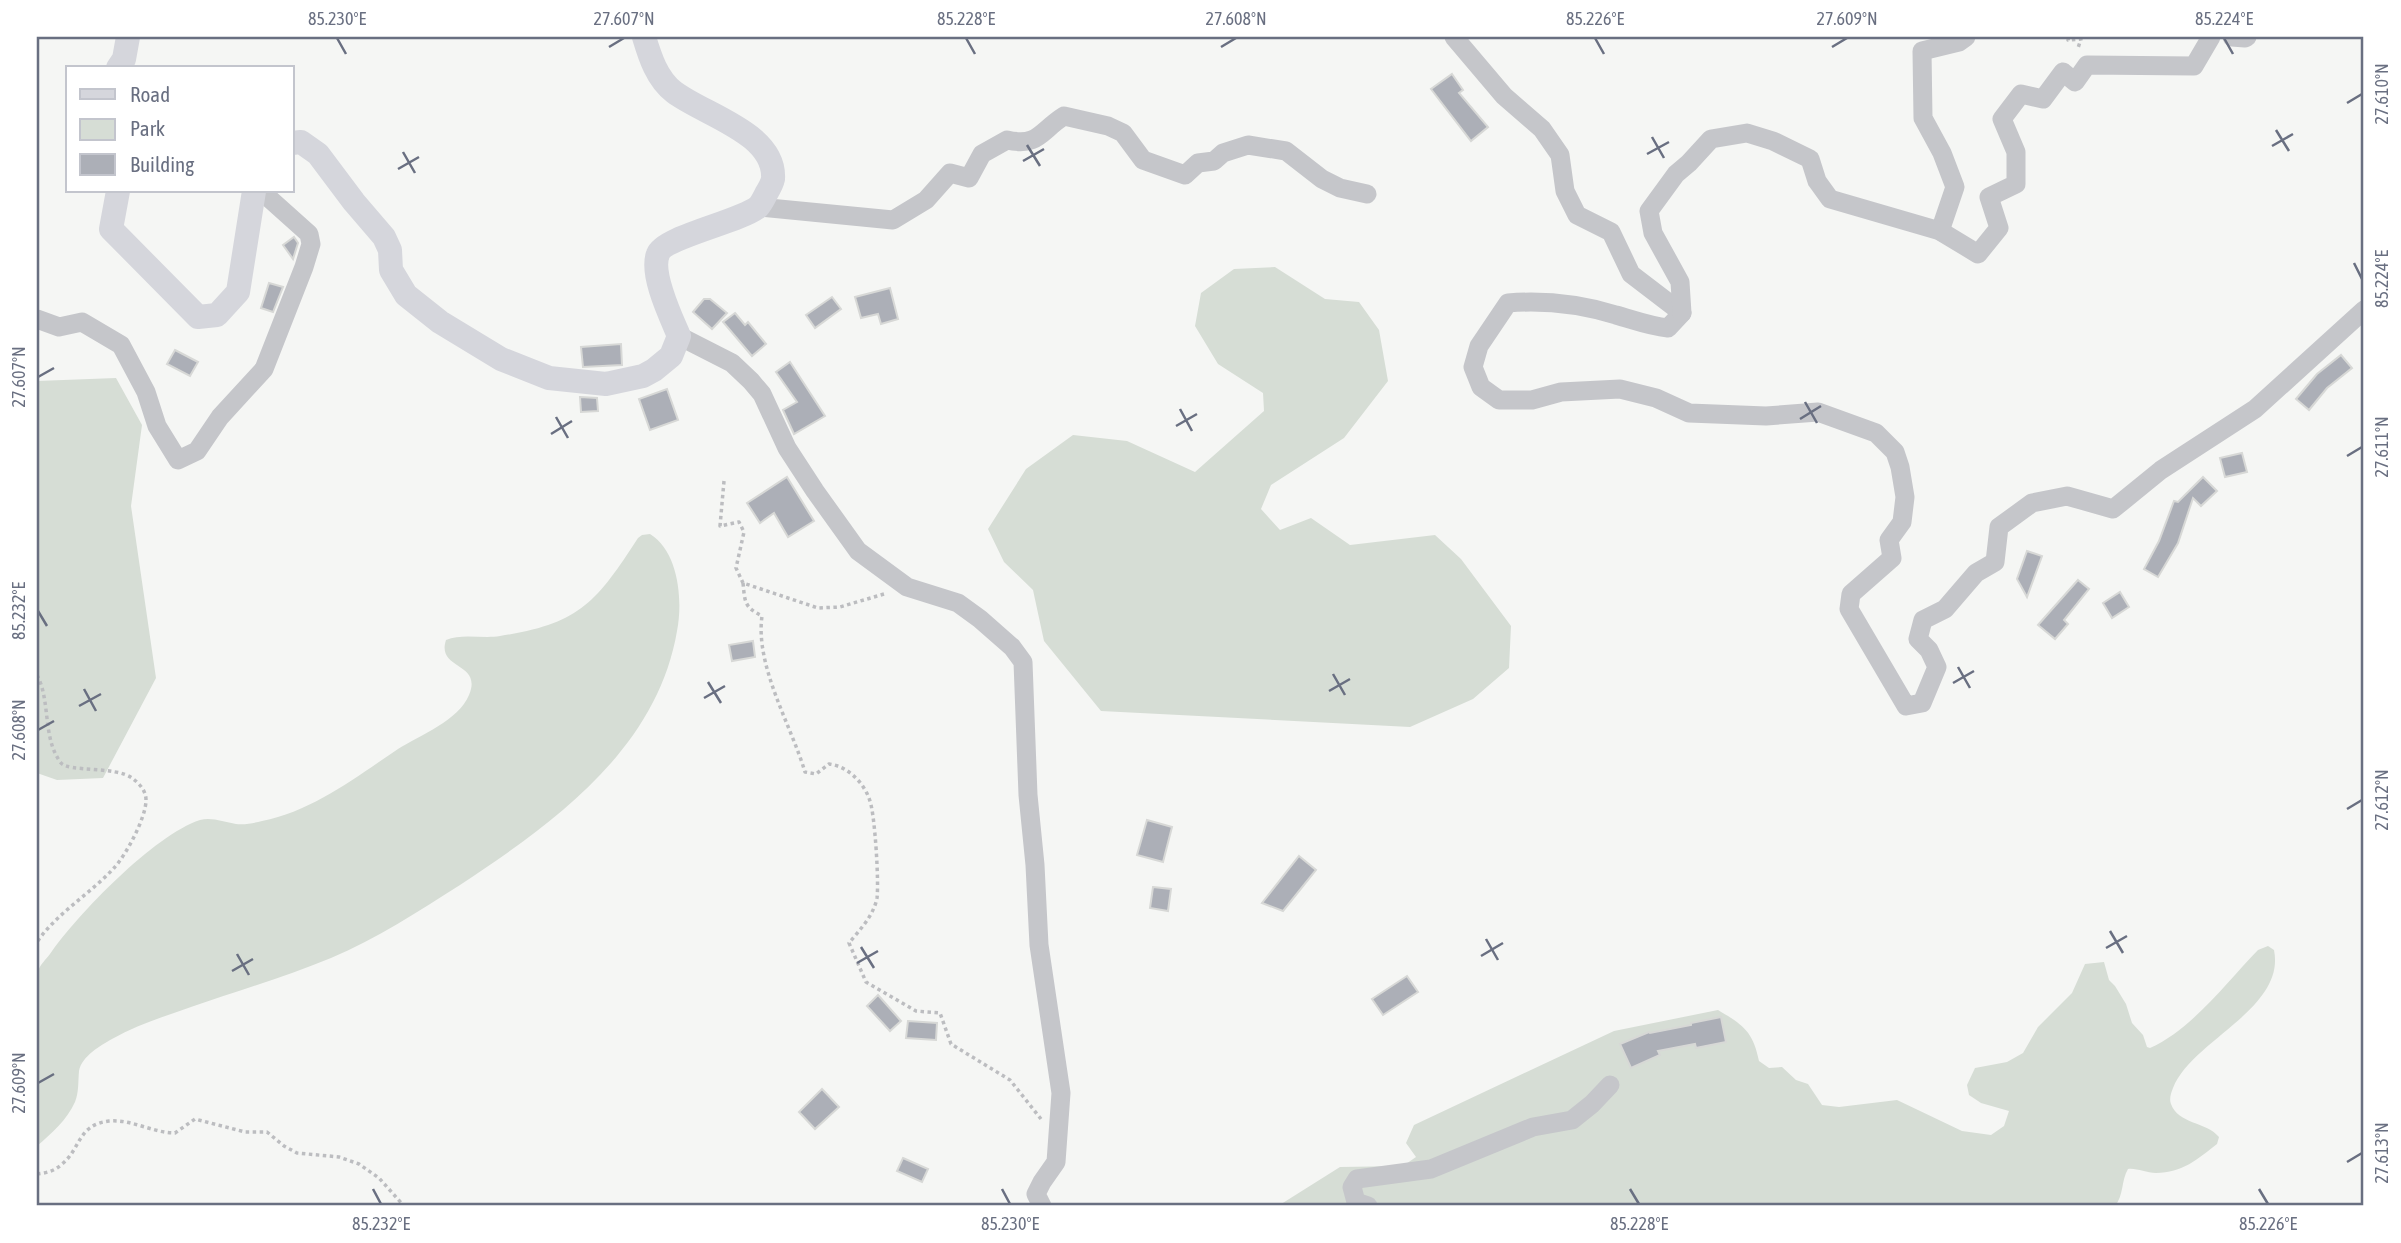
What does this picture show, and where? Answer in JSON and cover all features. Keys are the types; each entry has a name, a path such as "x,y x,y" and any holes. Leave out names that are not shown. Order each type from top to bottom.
{"main road":[{"path":"119,66 124,59 128,37"},
{"path":"294,143 301,142 318,154 384,237 390,250 391,270 406,295 440,321 501,359 549,378 606,384 643,376 671,356 679,336 658,277 658,254 665,244 759,207 773,182 772,165 760,144 741,130 673,92 660,78 644,37"},
{"path":"118,192 111,229 198,317 217,315 238,292 254,192"}],"street":[{"path":"1454,37 1470,52 1504,96 1542,129 1554,146 1560,155 1565,191 1577,215 1611,232 1631,274 1682,313"},
{"path":"1940,231 1955,187 1942,153 1923,118 1923,51 1959,42 1966,37"},
{"path":"2211,37 2194,66 2087,65 2075,82 2063,72 2043,99 2021,94 2002,119 2016,152 2016,184 1989,197 1999,228 1978,254 1940,231 1830,199 1817,181 1810,159 1773,141 1747,133 1711,139 1676,174 1650,211 1653,233 1680,282 1682,313 1668,328 1644,325 1571,304 1539,300 1508,303 1479,346 1473,367 1481,387 1499,400 1532,400 1561,392 1620,389 1656,398 1689,413 1766,416 1818,412 1876,433 1895,452 1900,467 1905,497 1902,522 1888,540 1892,558 1851,594 1849,609 1906,706 1922,703 1937,667 1929,650 1918,639 1923,620 1945,609 1976,573 1995,562 1999,527 2032,503 2067,496 2113,509 2161,470 2255,410 2364,310"},
{"path":"2232,37 2247,37"},
{"path":"759,207 893,220 926,200 950,173 969,178 982,154 1007,140 1023,144 1041,137 1050,124 1064,116 1108,126 1123,133 1143,160 1185,175 1198,163 1214,161 1223,153 1248,145 1286,151 1322,179 1340,188 1367,194"},
{"path":"37,319 59,327 82,322 121,345 146,392 157,426 178,460 197,451 220,417 264,369 304,267 310,244 309,234 262,192"},
{"path":"679,336 732,363 762,394 786,448 858,551 907,587 958,603 1012,647 1023,662 1028,795 1039,946 1061,1093 1056,1162 1036,1194 1042,1206"},
{"path":"1368,1206 1356,1202 1352,1186 1357,1179 1431,1168 1533,1127 1572,1120 1610,1085"}],"path":[{"path":"724,481 720,526 739,522 744,533 736,568 743,583 745,602 751,611 762,616 760,632 771,681 805,772 816,774 829,764 842,766 857,779 870,801 877,900 863,927 849,943 866,982 916,1011 940,1013 951,1044 1010,1080 1058,1140"},
{"path":"743,583 802,604 829,608 907,587"},
{"path":"37,675 42,687 53,745 62,765 126,775 140,786 146,801 142,819 122,859 37,942"},
{"path":"37,1174 54,1170 64,1163 87,1130 100,1123 121,1122 175,1133 195,1119 245,1132 265,1131 297,1153 349,1160 379,1178 404,1206"}],"green space":[{"path":"1275,267 1325,299 1359,302 1379,330 1388,381 1344,438 1271,485 1261,509 1280,530 1311,518 1350,545 1435,535 1461,559 1511,626 1509,668 1473,699 1410,727 1101,711 1044,641 1033,590 1004,562 988,529 1026,469 1073,435 1127,441 1195,472 1264,411 1263,393 1218,364 1195,326 1201,293 1234,269"},
{"path":"116,378 142,425 131,506 156,678 103,778 57,780 37,773 37,381"},
{"path":"650,534 660,542 667,553 677,578 677,631 666,673 648,712 624,747 596,779 531,836 460,885 381,933 331,958 151,1021 102,1045 88,1056 81,1066 78,1091 72,1109 37,1146 37,975 63,937 118,878 181,828 204,819 249,824 299,809 333,792 448,720 464,704 472,684 465,671 447,657 446,640 459,637 493,637 527,631 567,617 597,594 638,538"},
{"path":"2268,946 2274,950 2274,971 2266,990 2235,1023 2198,1054 2183,1071 2171,1094 2170,1102 2175,1111 2214,1132 2219,1137 2217,1144 2196,1160 2174,1171 2156,1173 2128,1169 2115,1206 1278,1206 1340,1167 1403,1166 1416,1157 1406,1143 1414,1125 1614,1031 1718,1010 1746,1030 1754,1042 1759,1061 1769,1068 1782,1067 1796,1080 1808,1084 1822,1105 1839,1107 1897,1100 1962,1131 1991,1135 2004,1126 2009,1111 1981,1103 1969,1095 1967,1085 1975,1068 2007,1062 2023,1053 2038,1027 2072,993 2085,964 2104,962 2109,980 2126,1004 2132,1023 2150,1048 2194,1018 2258,950"}],"building":[{"path":"1452,74 1463,90 1459,93 1488,127 1471,141 1431,89"},
{"path":"294,237 298,243 293,259 283,245"},
{"path":"269,283 283,287 273,312 261,308"},
{"path":"890,288 898,319 881,324 878,314 861,318 855,297"},
{"path":"832,297 841,309 815,328 806,315"},
{"path":"704,299 710,299 727,313 712,329 693,312"},
{"path":"735,313 745,325 748,322 766,344 752,356 723,322"},
{"path":"621,344 622,365 583,367 581,347"},
{"path":"175,350 198,362 190,376 167,364"},
{"path":"2341,355 2352,368 2327,388 2309,410 2296,399 2317,374"},
{"path":"790,362 825,416 794,434 783,410 797,402 776,372"},
{"path":"667,389 678,420 650,430 639,399"},
{"path":"580,397 597,398 598,411 581,412"},
{"path":"2242,453 2247,472 2225,477 2220,458"},
{"path":"787,477 814,521 788,537 774,513 760,523 747,503"},
{"path":"2203,477 2217,491 2201,506 2193,498 2178,543 2158,577 2144,569 2159,541 2174,501 2178,502"},
{"path":"2027,551 2042,556 2027,597 2017,579"},
{"path":"2078,580 2089,589 2064,620 2068,624 2055,639 2038,625"},
{"path":"2120,592 2129,607 2112,618 2103,603"},
{"path":"753,641 755,657 732,661 729,645"},
{"path":"1147,820 1172,827 1163,862 1137,855"},
{"path":"1299,856 1316,870 1283,911 1262,903"},
{"path":"1153,887 1171,889 1168,911 1150,908"},
{"path":"1407,976 1418,992 1383,1015 1372,999"},
{"path":"878,995 901,1021 890,1031 867,1006"},
{"path":"1721,1017 1726,1042 1658,1051 1660,1055 1631,1068 1620,1044 1649,1032"},
{"path":"908,1021 937,1023 936,1040 906,1038"},
{"path":"822,1089 839,1107 815,1129 799,1112"},
{"path":"903,1158 928,1169 922,1182 897,1171"}]}
